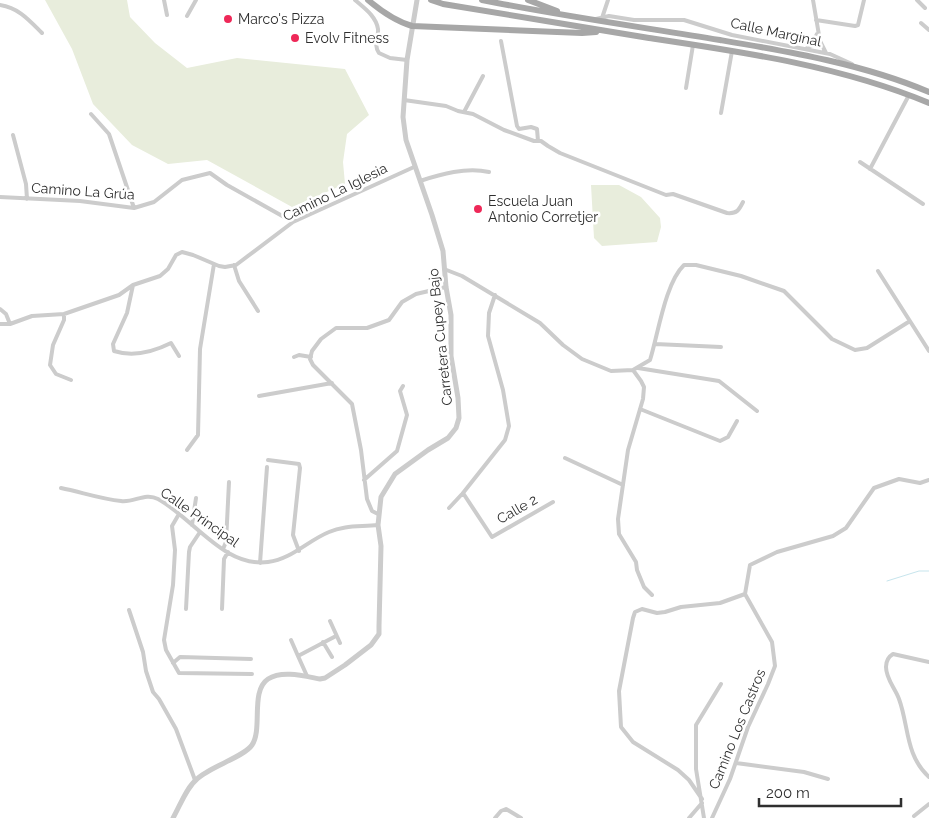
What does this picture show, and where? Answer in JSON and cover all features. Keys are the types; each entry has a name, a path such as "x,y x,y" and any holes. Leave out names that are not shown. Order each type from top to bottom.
{"main road":[{"path":"368,0 379,10 401,23 412,26 582,34 603,31"},
{"path":"431,0 443,4 732,51 819,68 909,95 929,103"},
{"path":"482,0 801,53 914,85 929,92"},
{"path":"528,0 565,15"}],"street":[{"path":"164,0 167,15"},
{"path":"187,16 196,0"},
{"path":"355,0 376,22 378,30 376,46 379,53 390,58 407,60"},
{"name":"Carretera Cupey Bajo","path":"173,818 195,780 211,769 246,751 252,745 261,688 266,680 280,675 320,678 330,676 372,645 379,634 381,546 378,514 381,497 395,474 448,438 456,428 459,408 451,356 451,315 442,251 432,215 406,140 403,117 407,60 417,0"},
{"path":"602,18 608,0"},
{"path":"813,0 818,32 823,50 826,53"},
{"path":"816,20 858,25 864,0"},
{"path":"917,0 925,8"},
{"path":"0,4 9,6 23,14 42,33"},
{"name":"Calle Marginal","path":"594,19 609,16 634,20 684,20 732,36 826,53 845,60 862,70"},
{"path":"921,23 929,30"},
{"path":"806,49 812,46 818,32"},
{"path":"500,41 517,126 519,128 531,127 537,129 538,141"},
{"path":"686,88 693,45"},
{"path":"721,113 732,51"},
{"path":"464,112 482,76"},
{"path":"870,169 909,95"},
{"path":"404,100 446,106 473,114 504,130 538,141 560,152 666,195 673,194 734,214 743,202"},
{"path":"91,114 109,134 134,208"},
{"path":"13,135 26,184 27,199"},
{"path":"860,162 923,204"},
{"name":"Camino La Iglesia","path":"234,265 293,222 414,167"},
{"path":"420,181 443,174 476,169 489,172"},
{"name":"Camino La Grúa","path":"0,197 80,201 134,208 154,202 182,180 210,173 227,185 293,222"},
{"path":"0,324 10,324 32,316 64,314 119,296 133,285 160,276 168,269 176,255 182,252 225,268 234,265 239,281 258,311"},
{"path":"187,450 198,435 200,349 214,264"},
{"path":"444,269 462,276 540,323 563,346 582,359 611,371 633,370 650,360 667,299 677,272 684,265 696,265 742,276 784,291 832,339 855,350 867,348 910,321"},
{"path":"878,271 929,351"},
{"path":"133,285 127,313 112,344 114,351 125,355 159,349 171,343 179,356"},
{"path":"378,514 372,511 367,499 361,450 352,404 313,365 312,351 321,339 336,328 367,328 389,320 402,302 416,294 446,287"},
{"path":"449,508 505,440 509,426 503,390 488,336 488,314 495,295"},
{"path":"0,309 6,314 10,324"},
{"path":"64,314 64,320 53,345 50,365 56,374 71,380"},
{"path":"655,344 721,347"},
{"path":"294,357 299,355 311,357"},
{"path":"638,368 719,381 757,411"},
{"path":"633,370 642,381 644,387 640,409 628,450 618,519 619,534 636,562 644,587 652,595"},
{"path":"259,396 332,383"},
{"path":"364,480 397,451 407,415 400,391 402,386"},
{"path":"640,409 720,440 728,437 737,421"},
{"path":"565,458 623,484"},
{"path":"268,460 299,464 294,535 299,550"},
{"path":"260,562 267,467"},
{"path":"702,801 689,780 678,770 633,742 621,728 618,691 636,612 642,609 658,613 681,607 720,603 745,594 750,565 777,552 833,536 846,528 874,488 899,479 920,483 929,480"},
{"path":"223,549 226,542 229,482"},
{"name":"Calle Principal","path":"61,488 122,502 148,496 157,498 213,543 249,562 268,562 288,557 326,533 336,529 378,525"},
{"name":"Calle 2","path":"463,493 492,537 553,502"},
{"path":"192,525 196,498"},
{"path":"179,514 172,526 175,550 173,585 164,640 166,650 179,673 252,674"},
{"path":"186,609 189,552 190,547 200,532"},
{"path":"222,609 224,559 228,552"},
{"name":"Camino Los Castros","path":"712,818 736,763 748,727 775,666 772,642 745,594"},
{"path":"129,610 143,652 147,677 152,692 159,699 176,729 195,780"},
{"path":"330,621 340,643"},
{"path":"298,656 336,636"},
{"path":"291,640 306,676"},
{"path":"323,642 332,657"},
{"path":"929,662 893,654 888,658 886,667 891,684 899,700 909,744 916,759 929,776"},
{"path":"173,663 180,657 252,659"},
{"path":"704,818 696,769 696,725 720,684"},
{"path":"736,763 804,772 828,780"},
{"path":"689,818 702,801"},
{"path":"914,816 929,804"},
{"path":"495,818 501,811 506,809 521,818"}],"green space":[{"path":"45,0 127,0 130,17 155,43 187,68 237,58 345,69 369,115 347,134 343,162 345,184 292,207 207,160 168,164 132,145 93,104 72,49"},
{"path":"591,185 619,185 641,197 660,218 661,227 657,242 602,246 594,238"}],"waterway":[{"path":"887,581 919,571 929,571"}],"place":[{"name":"Marco's Pizza","path":"228,19"},
{"name":"Evolv Fitness","path":"295,38"},
{"name":"Escuela Juan Antonio Corretjer","path":"478,209"}]}
